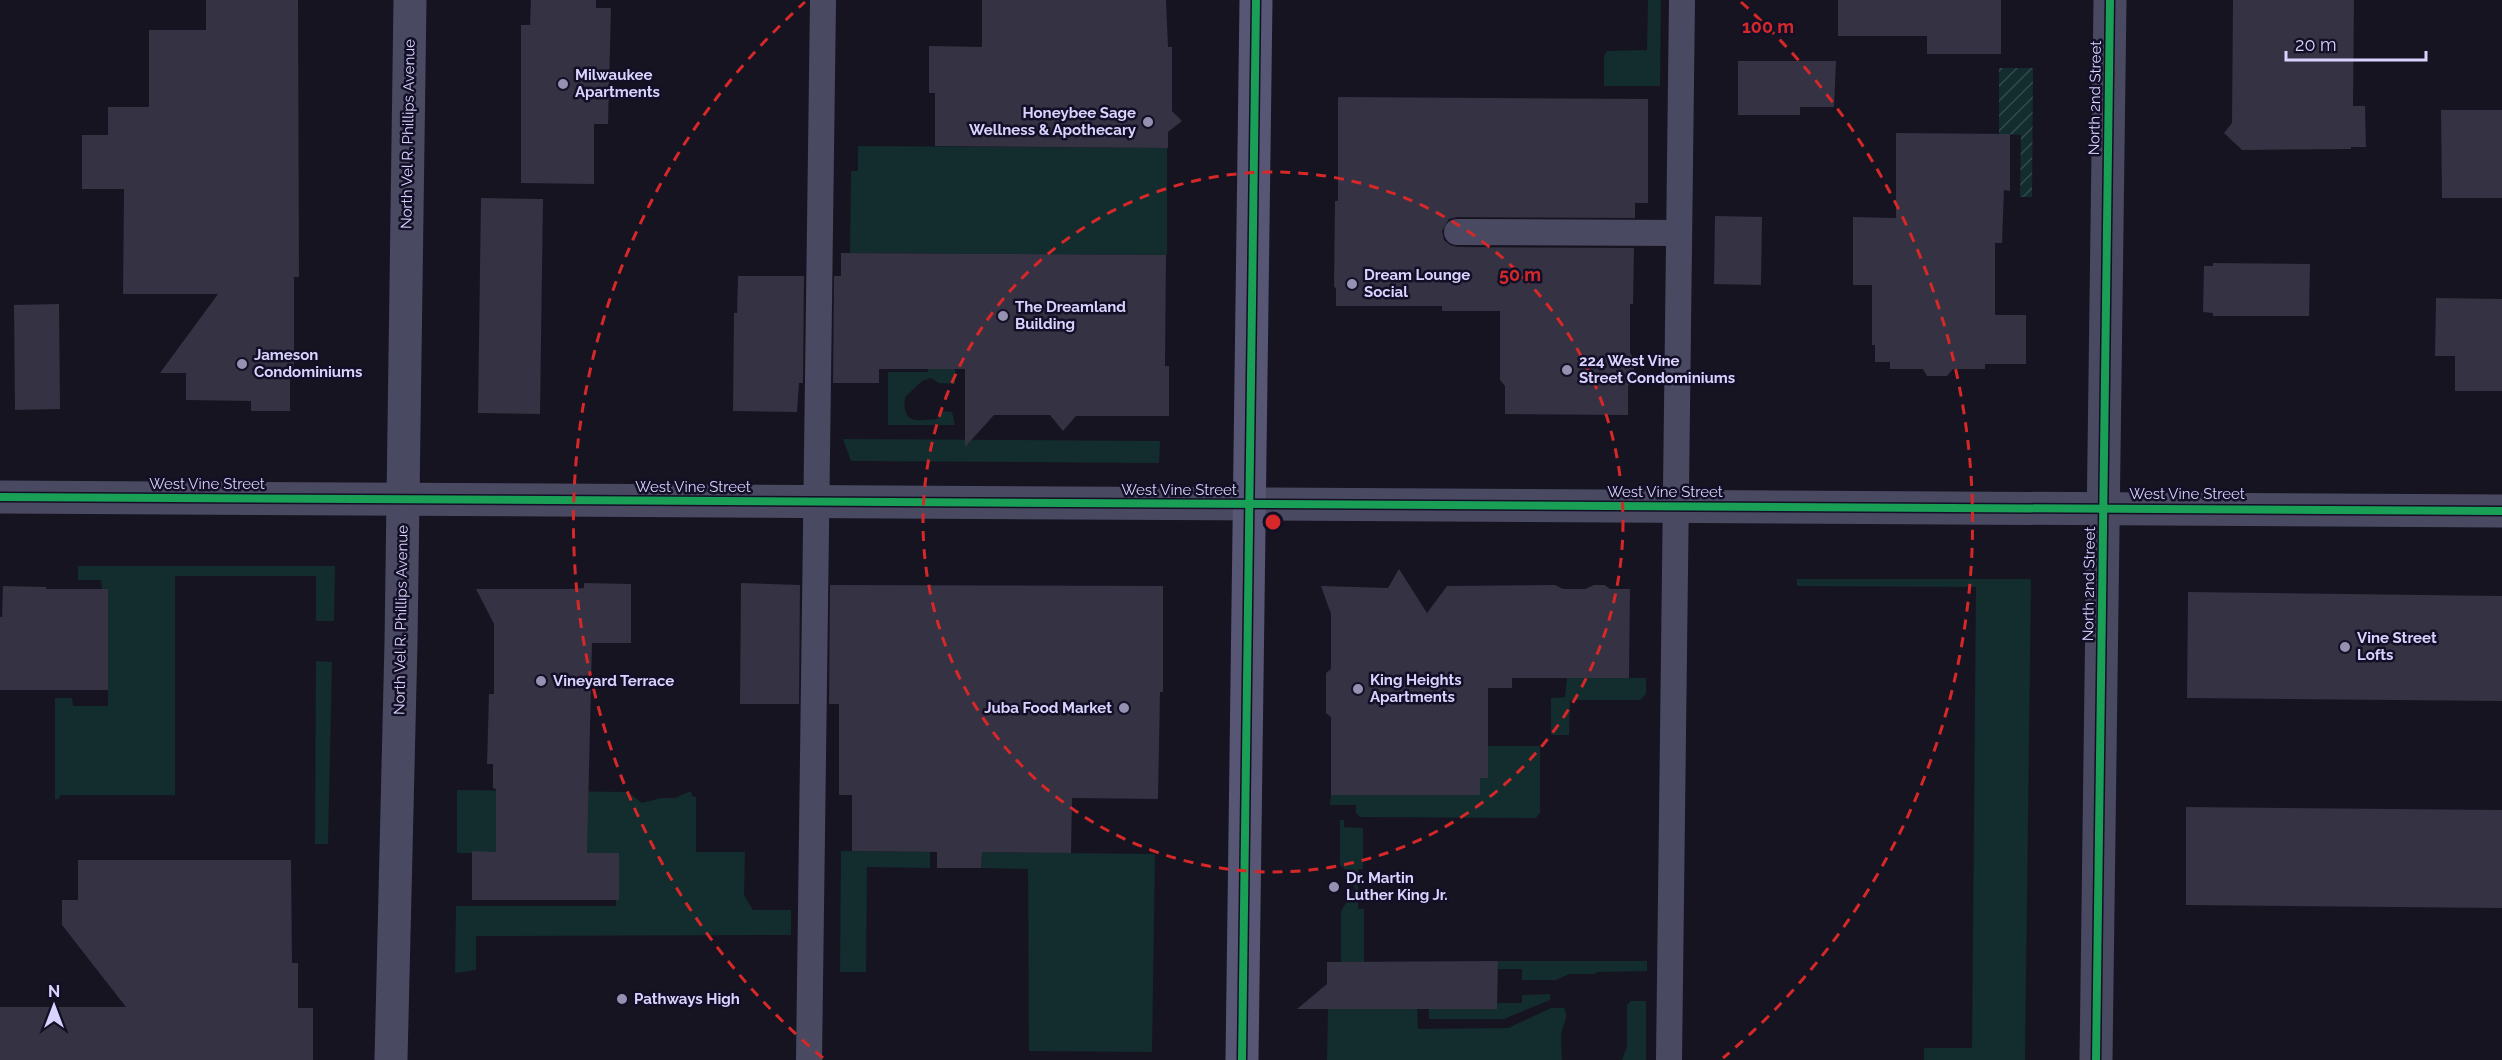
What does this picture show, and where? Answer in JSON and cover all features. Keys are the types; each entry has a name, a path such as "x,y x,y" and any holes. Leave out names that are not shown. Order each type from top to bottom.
{"main road":[{"path":"1242,1060 1256,0"}],"street":[{"name":"North Vel R. Phillips Avenue","path":"392,1060 410,0"},
{"name":"North 2nd Street","path":"2096,1060 2110,0"},
{"name":"West Vine Street","path":"0,497 2502,511"}],"lane":[{"path":"809,1060 823,0"},
{"path":"1669,1060 1682,0"},
{"path":"1457,232 1679,232"}],"green space":[{"path":"1648,0 1661,0 1660,86 1604,86 1604,56 1607,51 1647,50"},
{"path":"1999,68 2033,68 2032,197 2020,197 2021,135 1999,134"},
{"path":"858,146 1167,148 1167,255 850,253 851,171 858,171"},
{"path":"929,359 955,359 955,384 939,383 931,378 922,381 905,397 906,412 912,419 923,420 937,419 943,411 952,412 955,425 888,425 888,372 928,372"},
{"path":"843,439 1160,441 1159,463 851,461"},
{"path":"78,566 335,566 334,621 316,621 316,576 175,576 175,795 60,795 59,799 55,799 55,698 72,698 73,706 108,706 108,590 102,589 101,580 78,580"},
{"path":"1797,579 2031,579 2025,1060 1924,1060 1924,1048 1972,1048 1976,587 1797,586"},
{"path":"316,661 332,662 328,844 315,844"},
{"path":"1567,678 1646,678 1646,694 1640,700 1570,700 1569,735 1551,735 1551,698 1565,697"},
{"path":"1488,746 1540,746 1540,813 1536,818 1360,817 1356,813 1356,805 1330,805 1331,795 1387,795 1398,789 1407,795 1479,795 1480,778 1488,778"},
{"path":"457,790 628,792 642,803 661,798 675,798 691,791 692,796 696,797 696,852 745,852 744,895 753,910 791,910 791,935 476,936 476,970 455,973 456,906 616,906 616,900 619,900 619,853 457,853"},
{"path":"1340,820 1344,820 1344,827 1363,828 1363,869 1358,869 1358,909 1364,909 1364,962 1341,962 1341,911 1355,889 1349,873 1340,865"},
{"path":"841,851 930,852 930,868 867,867 866,972 840,972"},
{"path":"982,852 1155,854 1152,1052 1029,1051 1028,869 981,868"},
{"path":"1498,961 1647,961 1647,971 1569,974 1556,980 1522,980 1522,969 1498,969"},
{"path":"1550,994 1550,1000 1504,1019 1429,1019 1429,1009 1496,1009 1497,1003 1522,1003 1522,995"},
{"path":"1631,1001 1646,1001 1646,1060 1622,1060 1627,1047 1627,1005"},
{"path":"1551,1008 1564,1008 1566,1014 1561,1034 1562,1060 1327,1060 1328,1009 1417,1009 1418,1029 1508,1028"}],"building":[{"path":"206,0 298,0 299,277 294,277 294,379 290,379 290,411 251,411 251,401 186,400 186,373 160,373 218,294 123,294 124,189 82,189 82,135 108,135 108,107 149,107 149,30 206,30"},
{"name":"Milwaukee Apartments","path":"531,0 596,0 596,8 611,8 608,124 594,124 594,184 521,183 521,25 530,25"},
{"path":"982,0 1166,0 1168,47 1172,47 1172,111 1182,121 1168,132 1168,148 935,146 935,93 929,93 929,46 982,47"},
{"path":"1838,0 2001,0 2001,54 1927,54 1927,36 1838,36"},
{"path":"2233,0 2354,0 2353,106 2365,106 2366,147 2242,150 2224,133 2232,123"},
{"path":"1738,61 1836,61 1834,107 1800,107 1800,115 1738,115"},
{"path":"1338,97 1648,99 1648,203 1635,203 1635,218 1457,217 1449,219 1442,231 1444,240 1457,247 1634,248 1633,304 1630,304 1630,353 1634,359 1634,380 1628,386 1628,415 1505,414 1505,386 1500,380 1500,311 1442,311 1442,306 1336,306 1334,286 1335,201 1338,201"},
{"path":"2441,110 2502,110 2502,198 2442,198"},
{"path":"1896,133 2010,134 2010,191 2004,190 2002,243 1995,243 1995,315 2026,315 2026,364 1985,364 1985,369 1953,369 1947,376 1927,376 1923,369 1890,369 1890,362 1875,362 1875,345 1872,345 1872,285 1853,285 1853,217 1896,218"},
{"path":"481,198 543,199 540,414 478,413"},
{"path":"1715,216 1762,217 1761,285 1714,284"},
{"name":"The Dreamland Building","path":"841,253 1166,255 1165,366 1169,366 1169,416 1076,416 1063,431 1050,415 994,415 965,447 965,369 879,369 879,383 833,383 834,276 841,276"},
{"path":"2213,263 2310,264 2309,316 2213,316 2213,313 2203,312 2204,266 2213,266"},
{"path":"738,276 804,276 803,383 799,383 797,412 733,411 734,313 737,313"},
{"path":"2436,298 2502,299 2502,391 2455,391 2455,356 2435,356"},
{"path":"59,304 60,409 15,410 14,305"},
{"name":"King Heights Apartments","path":"1399,569 1427,613 1447,586 1555,585 1563,589 1585,589 1594,585 1605,585 1610,589 1630,589 1629,678 1512,678 1512,688 1488,688 1488,778 1480,778 1480,795 1331,795 1331,717 1326,713 1326,673 1331,669 1331,614 1321,586 1388,588"},
{"name":"Vineyard Terrace","path":"584,583 631,584 631,643 592,643 587,853 619,853 619,900 472,900 472,851 496,852 496,789 493,788 493,764 487,764 489,694 494,694 494,624 476,589 569,589 584,588"},
{"path":"741,583 800,585 799,704 740,704"},
{"path":"830,585 1163,586 1163,692 1160,692 1158,799 1072,798 1071,853 982,852 981,868 937,868 937,852 852,851 852,795 839,795 839,704 829,704"},
{"path":"3,586 108,589 108,690 0,690 0,617 2,617"},
{"name":"Vine Street Lofts","path":"2188,592 2502,596 2502,701 2187,698"},
{"path":"2186,807 2502,810 2502,908 2186,905"},
{"path":"78,860 291,860 292,963 298,963 298,1008 313,1008 313,1060 0,1060 0,1007 126,1007 62,925 62,900 78,900"},
{"path":"1498,961 1497,1009 1297,1009 1327,984 1327,962"}],"cycle path":[{"path":"1242,1060 1256,0"},
{"path":"2096,1060 2110,0"},
{"path":"0,497 2502,511"}],"place":[{"name":"Milwaukee Apartments","path":"563,84"},
{"name":"Honeybee Sage Wellness & Apothecary","path":"1148,122"},
{"name":"Dream Lounge Social","path":"1352,284"},
{"name":"The Dreamland Building","path":"1003,316"},
{"name":"Jameson Condominiums","path":"242,364"},
{"name":"224 West Vine Street Condominiums","path":"1567,370"},
{"name":"Vine Street Lofts","path":"2345,647"},
{"name":"Vineyard Terrace","path":"541,681"},
{"name":"King Heights Apartments","path":"1358,689"},
{"name":"Juba Food Market","path":"1124,708"},
{"name":"Dr. Martin Luther King Jr.","path":"1334,887"},
{"name":"Pathways High","path":"622,999"}]}
